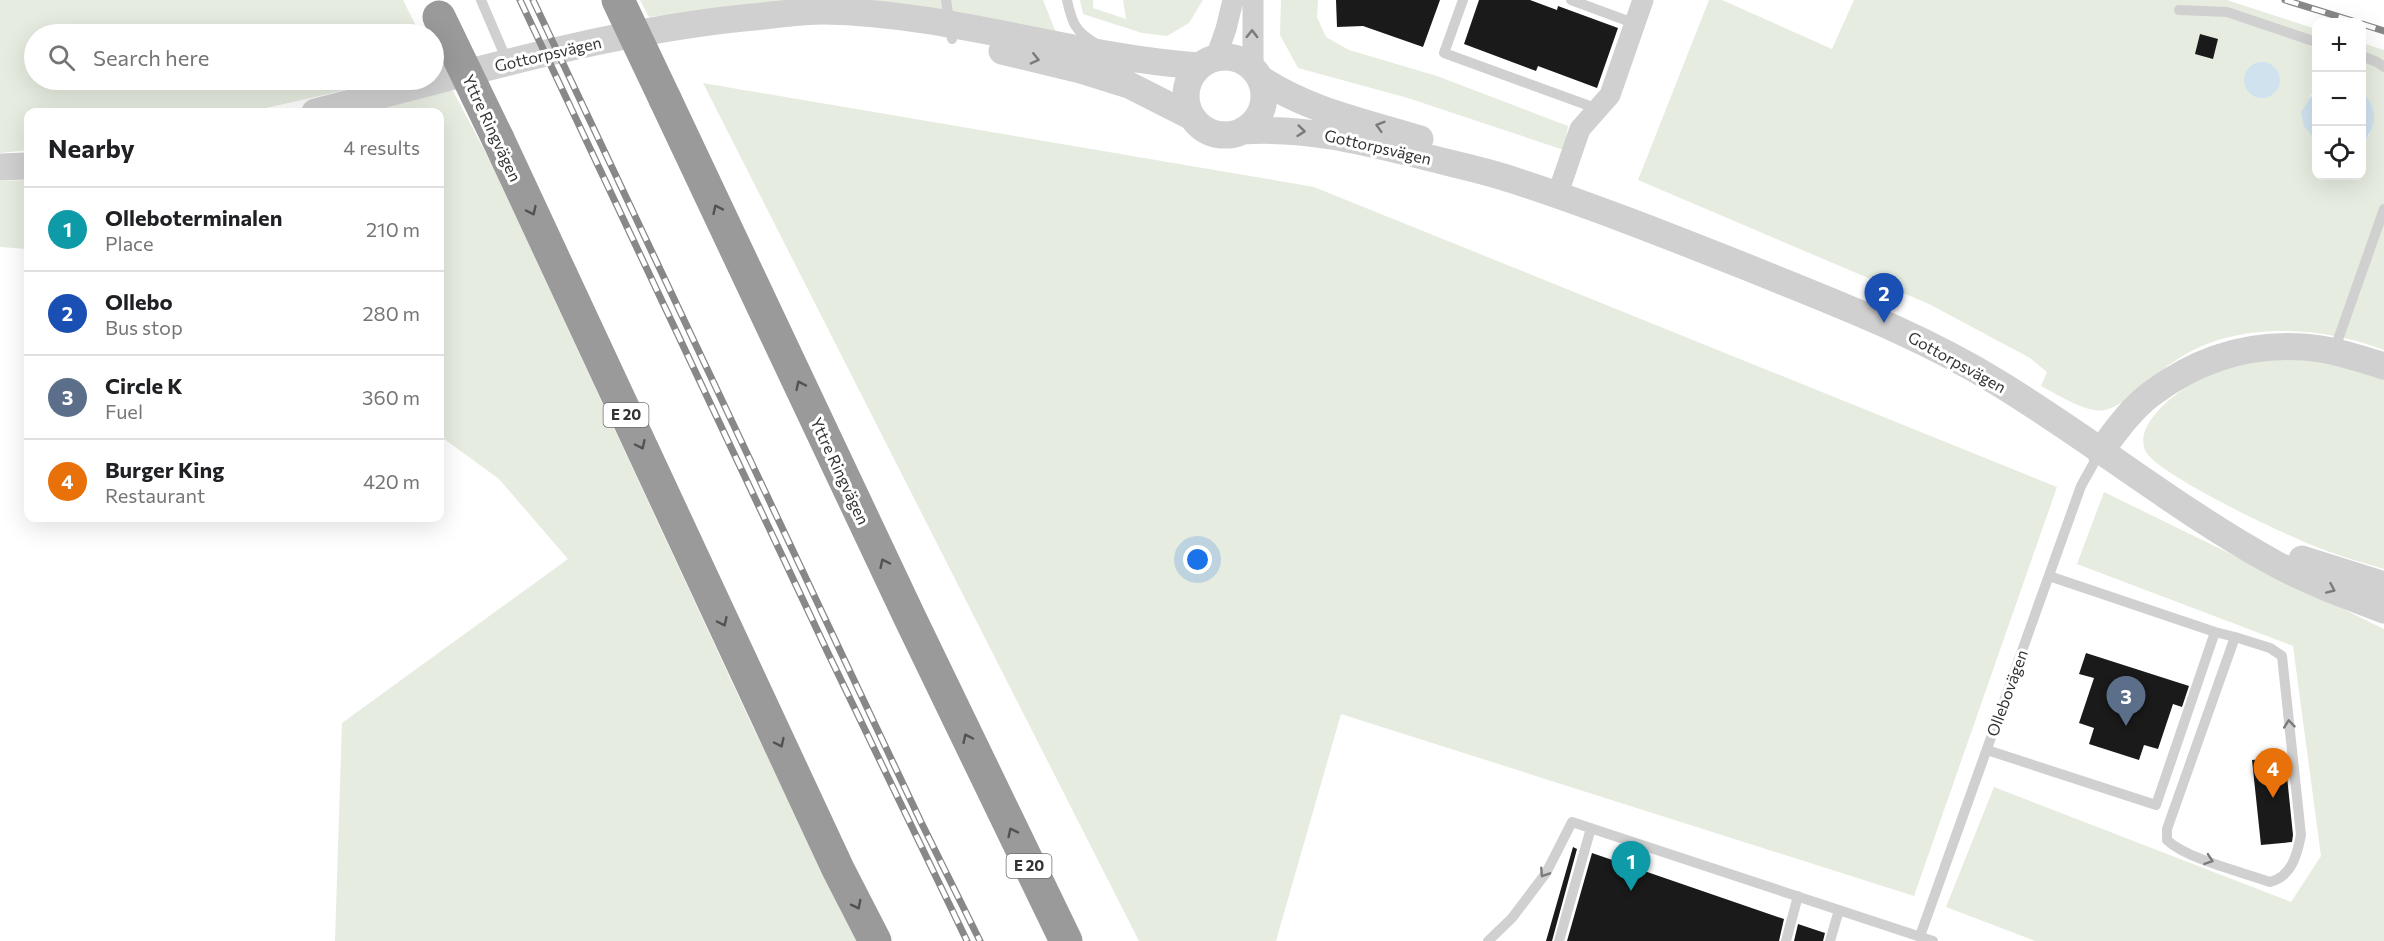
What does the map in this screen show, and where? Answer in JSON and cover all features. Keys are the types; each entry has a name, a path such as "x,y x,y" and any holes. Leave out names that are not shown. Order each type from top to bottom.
{"highway":[{"name":"Yttre Ringvägen","path":"618,0 909,616 1066,941"},
{"name":"Yttre Ringvägen","path":"435,8 443,24"},
{"name":"Yttre Ringvägen","path":"444,27 838,869 875,941"}],"street":[{"path":"1192,117 1186,104 1186,91 1191,77 1208,62 1226,29 1233,0"},
{"path":"1242,131 1253,123 1262,109 1264,96 1257,74 1252,0"},
{"path":"1557,196 1580,129 1610,95 1643,0"},
{"name":"Gottorpsvägen","path":"444,79 604,40 701,22 749,18 892,28 949,21 1160,63 1208,62 1236,58 1282,93 1313,107 1478,159 1511,179"},
{"name":"Gottorpsvägen","path":"949,21 1081,70 1129,85 1192,117 1201,127 1215,134 1229,135 1242,131 1277,129 1318,133 1511,179 1675,238 1884,323 1937,348 2001,385 2170,499 2276,564 2336,592 2384,610"},
{"name":"Gottorpsvägen","path":"331,108 402,90"},
{"path":"0,167 24,166"},
{"path":"2100,452 2122,422 2150,395 2186,371 2230,352 2271,346 2305,347 2334,351 2384,366"},
{"name":"Gottorpsvägen","path":"2170,499 2234,531 2294,556 2384,585"}],"lane":[{"path":"481,0 508,63"},
{"path":"1067,0 1072,20 1081,34 1119,56"},
{"path":"1463,0 1444,53 1598,109"},
{"path":"1571,0 1636,24"},
{"path":"2179,10 2227,12 2312,41"},
{"path":"2366,58 2384,67"},
{"path":"2334,351 2384,209"},
{"name":"Ollebovägen","path":"1920,936 2081,486 2100,452"},
{"path":"2049,576 2215,632 2270,648 2282,656 2301,835 2298,853 2291,868 2280,879 2270,882 2175,847 2167,840 2167,829 2235,638"},
{"path":"1987,750 2156,805 2215,632"},
{"path":"1488,941 1512,918 1546,873 1572,822 1934,941"},
{"path":"1559,941 1591,828"},
{"path":"1786,941 1798,896"},
{"path":"1830,941 1839,910"}],"shaded area":[{"path":"0,0 403,0 415,24 24,24 24,90 346,90 266,108 24,108 24,150 0,153"},
{"path":"640,0 1043,0 1057,35 748,6 649,17"},
{"path":"1080,0 1093,0 1093,8 1126,19 1123,0 1203,0 1189,23 1167,36 1142,33 1083,14"},
{"path":"1281,0 1318,0 1317,17 1326,37 1349,50 1437,76 1568,126 1564,150 1408,98 1298,68 1280,35"},
{"path":"1709,0 1722,0 1832,49 1854,0 2227,0 2312,28 2312,94 2310,96 2312,180 2366,180 2366,140 2370,134 2366,113 2366,44 2384,50 2384,350 2332,335 2276,331 2248,333 2221,339 2195,349 2172,363 2122,402 2105,410 2090,409 2041,386 2047,372 2030,358 1929,304 1638,180"},
{"path":"703,83 1314,187 2057,487 1914,896 1341,714 1276,941 1139,941"},
{"path":"453,91 491,163 749,719 857,941 335,941 342,723 568,559 499,479 444,439 444,108 381,108"},
{"path":"24,180 24,249 0,247 0,181"},
{"path":"2287,356 2340,363 2384,377 2384,569 2327,551 2228,506 2173,475 2154,461 2145,450 2143,438 2155,415 2189,385 2220,370"},
{"path":"2104,492 2384,629 2384,941 2035,941 1946,907 1994,787 2291,902 2321,856 2293,646 2077,564"}],"water":[{"path":"2262,62 2275,67 2280,80 2275,93 2262,98 2249,93 2244,80 2249,67"},
{"path":"2312,95 2312,136 2304,126 2301,112"},
{"path":"2366,96 2374,111 2373,125 2367,138"}],"building":[{"path":"1336,0 1440,0 1423,47 1363,26 1337,27"},
{"path":"1479,0 1530,0 1557,10 1558,6 1618,28 1597,88 1538,66 1536,71 1464,44"},
{"path":"2200,34 2218,39 2213,59 2195,54"},
{"path":"2086,653 2189,686 2182,707 2173,704 2158,749 2144,745 2139,760 2089,744 2094,728 2079,723 2094,678 2079,674"},
{"path":"2285,757 2292,842 2261,845 2252,760"},
{"path":"1573,847 1577,849 1552,941 1546,941"},
{"path":"1592,853 1784,919 1779,941 1567,941"},
{"path":"1798,924 1825,933 1823,941 1794,941"}],"railway":[{"path":"520,0 828,653 967,941"},
{"path":"533,0 921,822 980,941"},
{"path":"2285,0 2343,18"},
{"path":"2366,25 2384,31"}],"place":[{"name":"Ollebo","path":"1884,323"},
{"name":"Circle K","path":"2126,726"},
{"name":"Burger King","path":"2273,798"},
{"name":"Olleboterminalen","path":"1631,891"}]}
